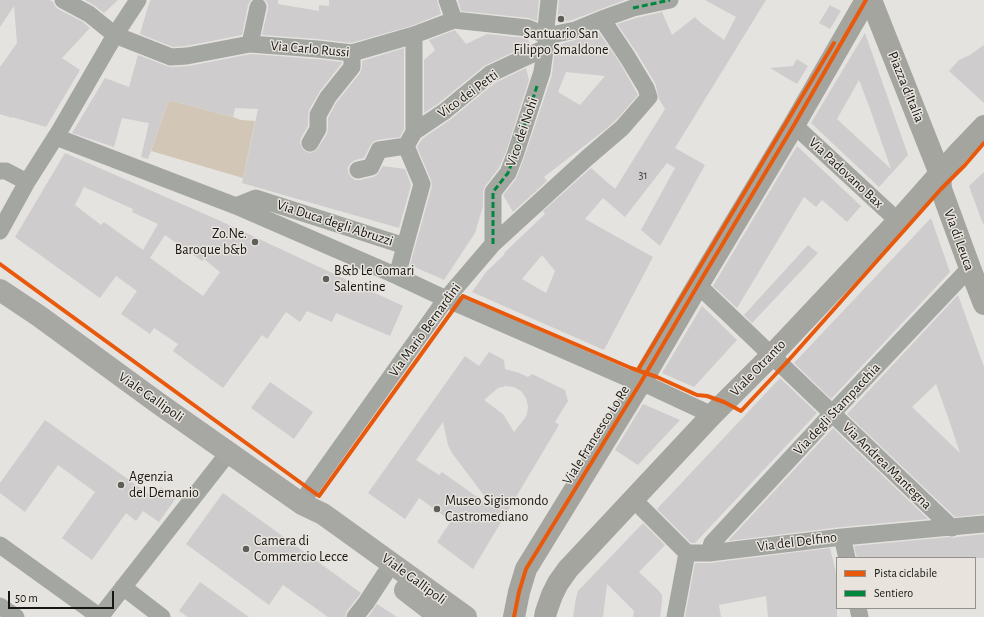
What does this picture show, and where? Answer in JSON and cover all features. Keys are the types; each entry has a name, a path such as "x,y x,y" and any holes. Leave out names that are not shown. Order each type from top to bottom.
{"main road":[{"name":"Viale Gallipoli","path":"0,290 302,504 323,514 466,617"},
{"name":"Viale Gallipoli","path":"302,504 316,520 438,617"}],"street":[{"name":"Via Carlo Russi","path":"63,0 89,14 115,35 171,57 188,56 250,44 352,53 414,35 454,20 528,28 546,37"},
{"path":"0,231 115,35 138,0"},
{"path":"447,0 454,20"},
{"name":"Vico dei Nohi","path":"493,244 493,192 508,172 515,155 542,72 549,0"},
{"name":"Vico dei Petti","path":"410,139 490,74 524,59 546,37 575,30 633,4 670,0"},
{"name":"Viale Francesco Lo Re","path":"514,617 519,592 526,569 641,382 794,125 866,0"},
{"name":"Piazza d'Italia","path":"871,0 940,174"},
{"path":"250,44 258,7"},
{"name":"Via Mario Bernardini","path":"302,504 310,490 446,299 493,244 622,128 649,97 646,88 628,58 602,19"},
{"path":"405,246 422,184 410,139 414,35"},
{"path":"310,143 318,129 318,115 328,97 352,67 352,53"},
{"name":"Via Padovano Bax","path":"794,125 898,221"},
{"name":"Viale Otranto","path":"545,617 552,595 568,569 712,415 771,356 898,221 984,126"},
{"name":"Via Duca degli Abruzzi","path":"56,137 236,206 625,377 641,382 712,415"},
{"path":"358,170 371,167 379,150 410,139"},
{"path":"0,171 6,171 28,182"},
{"name":"Via di Leuca","path":"940,174 940,189 984,304"},
{"name":"Via Duca degli Abruzzi","path":"236,206 256,198 405,246 397,276"},
{"name":"Via degli Stampacchia","path":"709,553 712,543 970,268"},
{"name":"Via Andrea Mantegna","path":"698,286 952,528"},
{"path":"0,545 100,617 229,452"},
{"path":"633,499 687,553 675,617"},
{"name":"Via del Delfino","path":"687,553 709,553 842,537 984,524"},
{"path":"842,537 847,557"},
{"path":"355,617 385,574"},
{"path":"123,587 162,617"},
{"path":"0,606 16,617"}],"shaded area":[{"path":"169,100 241,120 255,121 243,178 151,151"}],"building":[{"path":"0,0 50,0 58,9 83,22 90,28 62,58 80,70 46,127 0,114 0,67 17,43 14,6 0,27"},
{"path":"85,0 118,0 104,13"},
{"path":"151,0 251,0 248,5 242,35 186,46 173,47 140,34"},
{"path":"265,0 278,0 278,4 319,11 319,5 329,6 329,0 437,0 441,14 411,26 351,43 262,35 268,9 268,4"},
{"path":"458,0 539,0 537,21 529,18 461,11"},
{"path":"559,0 625,0 572,20 557,22"},
{"path":"705,0 766,0 675,148 705,165 660,246 641,230 675,168 667,163 625,217 603,198 585,219 653,257 604,350 472,292 486,272 545,214 543,211 591,168 615,189 665,109 659,99 655,83 617,24 662,12 672,35 695,17 724,40 736,17","holes":["542,255 555,271 546,293 522,279"]},
{"path":"830,5 841,11 830,29 819,23"},
{"path":"455,30 466,44 487,34 525,38 528,39 530,44 484,66 439,103 424,113 424,60 435,50 429,40"},
{"path":"598,31 620,63 638,95 606,129 544,177 547,181 513,212 503,195 516,179 524,158 552,75 555,48 564,43 579,39","holes":["566,72 605,76 580,105 558,92"]},
{"path":"865,33 908,155 879,187 811,123","holes":["859,80 891,169 837,119"]},
{"path":"984,45 984,103 949,71 959,60 970,55"},
{"path":"404,48 404,129 400,137 377,140 373,142 364,158 355,160 348,167 348,172 355,180 377,175 383,166 405,169 411,185 399,228 242,183 258,109 235,108 233,117 169,100 148,159 141,157 149,123 122,118 114,147 72,133 105,78 129,87 138,55 171,67 189,66 251,54 342,62 320,91 309,110 308,126 301,138 300,143 305,151 310,153 318,148 327,134 328,118 336,103 360,73 362,61"},
{"path":"797,59 808,66 797,84 770,68 793,66"},
{"path":"526,68 529,80 506,152 499,168 485,186 483,192 483,206 475,233 444,280 410,265 432,186 431,180 417,147 422,139 451,119 495,83"},
{"path":"797,146 861,206 847,222 822,200 816,207 804,197 737,308 713,286"},
{"path":"65,153 216,219 403,306 390,336 336,313 332,322 307,311 300,322 286,312 267,339 262,335 223,388 173,351 178,344 154,328 150,334 121,314 137,291 116,276 100,298 15,237","holes":["84,187 133,209 132,212 158,224 143,250 104,222 101,225 75,205","165,235 202,261 204,259 220,272 203,296 150,258"]},
{"path":"984,172 984,223 983,224 969,186"},
{"path":"931,218 950,272 831,399 794,363"},
{"path":"808,245 818,253 752,323 744,315"},
{"path":"958,295 984,367 984,514 955,517 847,414","holes":["936,384 960,453 912,407"]},
{"path":"702,306 737,340 694,387 662,373"},
{"path":"489,352 504,360 505,369 528,377 532,374 565,390 568,401 555,422 559,425 473,569 437,542 451,521 419,498 405,519 368,493 465,356 479,366","holes":["506,386 514,387 521,391 526,398 528,406 525,418 514,432 503,414 484,400 498,388","443,422 448,445 452,453 494,509 442,472 439,475 416,460"]},
{"path":"780,378 817,413 695,543 691,543 657,509"},
{"path":"270,382 313,412 294,439 251,408"},
{"path":"643,404 680,420 638,465 615,450"},
{"path":"45,420 153,497 161,487 176,498 159,522 143,511 136,521 126,513 92,560 62,538 95,492 58,465 25,512 0,493 0,483"},
{"path":"833,428 928,519 841,527 728,541"},
{"path":"223,493 361,593 347,611 345,617 328,617 283,585 269,605 186,544"},
{"path":"643,523 665,545 639,572 662,595 660,617 633,617 634,611 607,584 603,617 573,617 578,591"},
{"path":"984,534 984,558 857,557 854,546 949,537 954,538"},
{"path":"830,548 836,573 837,617 768,617 766,596 719,605 721,617 685,617 695,563 710,563"},
{"path":"200,582 249,617 188,617 179,611"},
{"path":"377,604 397,617 368,617"}],"marked path":[{"path":"633,8 670,0"},
{"path":"493,244 493,192 508,173 537,86"}],"cycle path":[{"path":"514,617 519,592 526,569 641,382 794,125 866,0"},
{"path":"638,370 834,43"},
{"path":"0,264 319,496 463,296 631,368 657,377 697,395 707,396 724,402 741,411 984,143"}],"place":[{"name":"Santuario San Filippo Smaldone","path":"561,19"},
{"name":"Zo.Ne. Baroque b&b","path":"255,242"},
{"name":"B&b Le Comari Salentine","path":"326,279"},
{"name":"Agenzia del Demanio","path":"121,485"},
{"name":"Museo Sigismondo Castromediano","path":"437,509"},
{"name":"Camera di Commercio Lecce","path":"246,549"}]}
